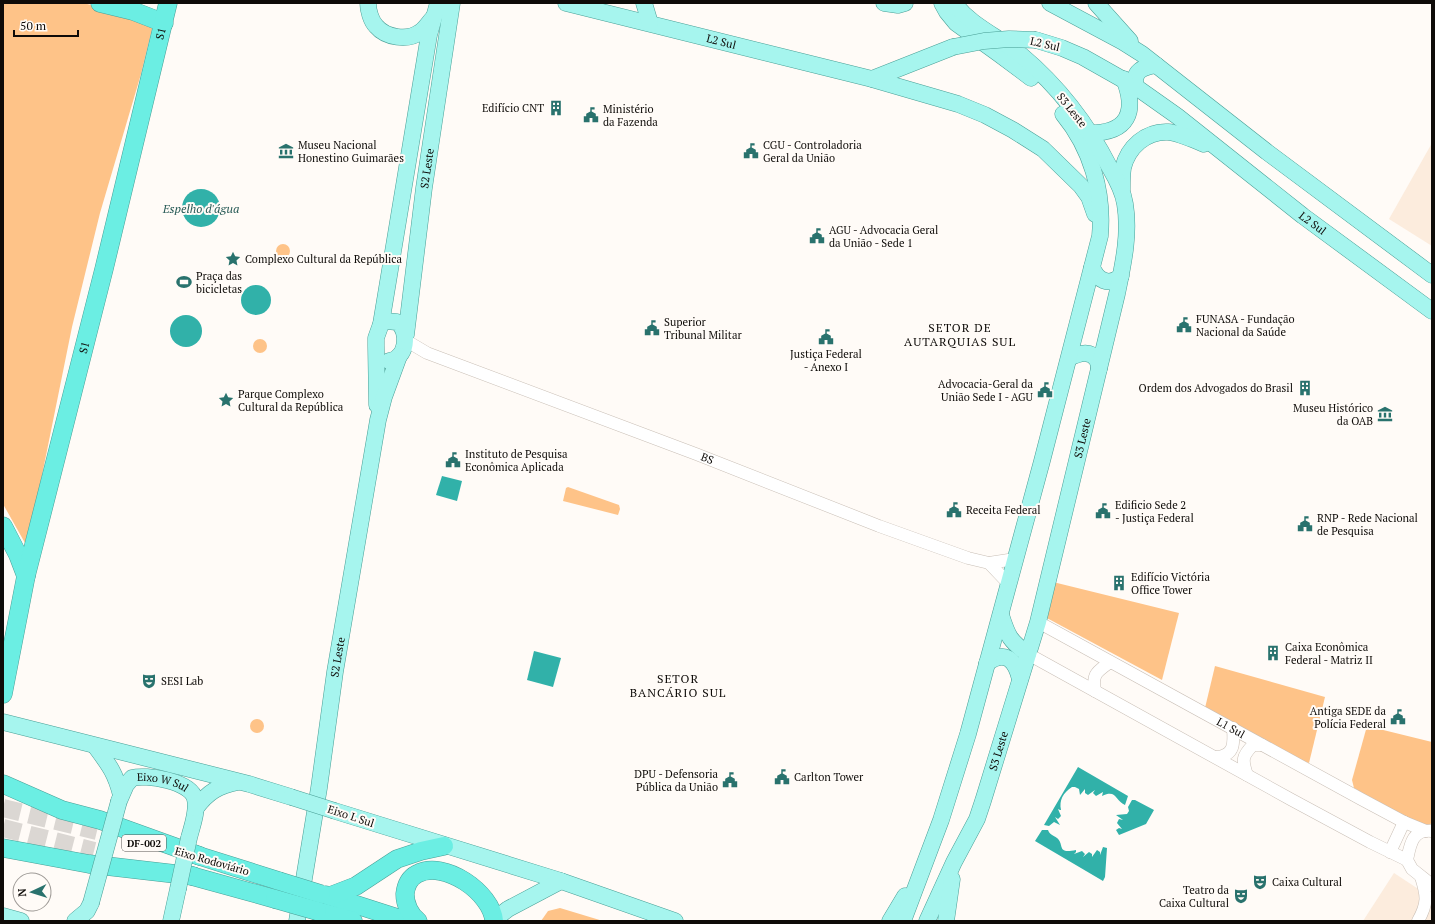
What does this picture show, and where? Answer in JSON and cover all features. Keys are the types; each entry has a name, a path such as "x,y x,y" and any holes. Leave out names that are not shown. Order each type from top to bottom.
{"highway":[{"path":"100,3 133,11 164,23"},
{"name":"S1","path":"3,694 26,576 104,269 168,3"},
{"path":"3,526 18,555 26,576"},
{"path":"3,784 62,810 100,820 200,856"},
{"name":"Eixo Rodoviário","path":"97,831 200,856 279,881 324,907"},
{"path":"324,907 397,859 421,851 444,846"},
{"path":"3,848 89,864 193,876"},
{"name":"Eixo Rodoviário","path":"94,851 193,876 275,899 324,907"},
{"path":"418,921 410,912 405,897 406,890 412,877 422,871 432,870 443,870 455,875 467,883 490,907 494,920"},
{"name":"DF-002","path":"324,907 353,921"},
{"name":"DF-002","path":"324,907 407,921"}],"main road":[{"path":"368,3 368,10 376,26 386,33 398,37 409,37 420,32 435,11"},
{"name":"S2 Leste","path":"297,921 319,788 335,672 378,420 386,391 403,345 433,127 452,3"},
{"path":"610,14 623,3"},
{"path":"644,3 650,23"},
{"path":"884,3 898,5 905,3"},
{"name":"S3 Leste","path":"904,921 941,820 1001,616 1098,246 1101,225 1100,202 1096,178 1085,148 1069,121 1050,97 1028,75 956,24 942,3"},
{"name":"S3 Leste","path":"927,921 954,862 977,819 1038,622 1121,276 1127,224 1122,190 1090,133 1065,99 1020,55 964,16 954,3"},
{"path":"1050,3 1123,42 1142,54 1267,152 1432,275"},
{"path":"1096,3 1142,54"},
{"name":"L2 Sul","path":"572,4 872,79 953,47 984,41 1008,39 1036,40 1062,48 1130,83 1177,116 1303,216 1432,311"},
{"name":"S2 Leste","path":"381,324 426,52 435,11"},
{"path":"1090,133 1103,133 1114,130 1126,119 1129,111 1130,99 1128,89 1130,83 1134,81 1135,76 1143,68 1156,65"},
{"path":"872,79 958,104 978,112 1013,130 1043,149 1081,186 1089,197 1097,223 1098,246"},
{"path":"415,120 422,128 428,129 433,127"},
{"path":"1122,190 1124,168 1129,151 1143,138 1169,132 1216,148"},
{"path":"1092,267 1098,278 1104,281 1113,281 1121,276"},
{"path":"386,321 397,322 403,327 403,345 392,361 382,360 376,354 376,338 381,324 386,321"},
{"path":"1069,358 1084,353 1091,354 1097,360 1099,370"},
{"name":"S2 Leste","path":"376,354 378,420"},
{"path":"1001,616 1009,637 1014,644 1028,654"},
{"path":"986,663 999,656 1006,657 1017,669 1020,679"},
{"name":"Eixo L Sul","path":"3,722 240,782 291,797 444,846 562,881 675,921"},
{"path":"95,746 116,778 120,798"},
{"name":"Eixo W Sul","path":"74,921 87,912 91,903 120,798 132,778 141,776 182,785 188,789 195,798 196,808 171,921"},
{"path":"196,808 211,792 224,785 240,782"},
{"path":"946,921 954,862"},
{"path":"890,921 923,868"},
{"path":"494,920 508,909 562,881"},
{"path":"626,904 640,921"},
{"path":"3,916 21,921"}],"street":[{"name":"BS","path":"403,345 696,454 879,526 968,558 989,563 1015,559"},
{"path":"989,563 1009,584"},
{"name":"L1 Sul","path":"1038,622 1404,822 1429,831"},
{"path":"1028,654 1217,757 1247,775 1407,860 1412,869 1432,885"},
{"path":"1095,691 1094,681 1096,673 1110,662"},
{"path":"1217,757 1224,756 1231,751 1233,744 1232,728"},
{"path":"1247,775 1243,759 1246,752 1253,745 1262,745"},
{"path":"1390,852 1404,822"},
{"path":"1407,860 1410,844 1415,836 1429,831"},
{"path":"1421,877 1426,894 1424,912"}],"shaded area":[{"path":"3,3 83,3 124,13 153,25 141,74 100,213 72,327 38,495 25,543 3,504"},
{"path":"1432,143 1432,246 1389,219"},
{"path":"283,244 288,246 290,251 288,256 283,258 278,256 276,251 278,246"},
{"path":"260,339 265,341 267,346 265,351 260,353 255,351 253,346 255,341"},
{"path":"568,487 619,505 620,509 618,515 563,501 566,488"},
{"path":"1053,582 1179,613 1162,680 1045,617"},
{"path":"1215,666 1325,697 1309,763 1294,758 1205,708"},
{"path":"257,719 262,721 264,726 262,731 257,733 252,731 250,726 252,721"},
{"path":"1367,726 1432,742 1432,823 1422,829 1354,788 1352,780"},
{"path":"1394,873 1432,898 1432,921 1363,921"},
{"path":"560,908 603,921 541,921 548,911"}],"water":[{"name":"Espelho d'água","path":"197,189 205,189 212,192 217,197 220,208 217,219 212,224 205,227 197,227 190,224 185,219 182,212 182,204 185,197 190,192"},
{"path":"256,285 267,289 271,300 267,311 256,315 245,311 241,300 245,289"},
{"path":"186,315 197,320 202,331 197,342 186,347 175,342 170,331 175,320"},
{"path":"442,476 462,481 457,501 436,495"},
{"path":"534,651 561,658 553,687 527,680"},
{"path":"1078,767 1128,796 1125,805 1111,794 1102,796 1103,792 1096,796 1093,793 1095,790 1088,795 1085,793 1085,789 1080,795 1079,789 1072,787 1064,794 1061,800 1061,810 1058,809 1061,816 1058,819 1055,817 1060,825 1054,822 1049,826 1044,825"},
{"path":"1132,800 1135,800 1154,810 1146,824 1119,835 1116,830 1119,828 1122,829 1117,823 1119,819 1123,820 1116,815 1127,814 1129,811 1128,807"},
{"path":"1042,830 1048,830 1057,838 1063,850 1076,850 1074,854 1082,851 1085,854 1083,857 1089,852 1092,854 1092,857 1097,850 1100,852 1100,855 1103,847 1107,848 1105,877 1103,881 1035,841"}],"tunnel":[{"path":"3,808 97,831"},
{"path":"3,828 94,851"}],"place":[{"name":"Edifício CNT","path":"556,108"},
{"name":"Ministério da Fazenda","path":"591,115"},
{"name":"Museu Nacional Honestino Guimarães","path":"286,151"},
{"name":"CGU - Controladoria Geral da União","path":"751,151"},
{"name":"AGU - Advocacia Geral da União - Sede 1","path":"817,236"},
{"name":"Complexo Cultural da República","path":"233,259"},
{"name":"Praça das bicicletas","path":"184,282"},
{"name":"FUNASA - Fundação Nacional da Saúde","path":"1184,325"},
{"name":"Superior Tribunal Militar","path":"652,328"},
{"name":"Justiça Federal - Anexo I","path":"826,337"},
{"name":"Ordem dos Advogados do Brasil","path":"1305,388"},
{"name":"Advocacia-Geral da União Sede I - AGU","path":"1045,390"},
{"name":"Parque Complexo Cultural da República","path":"226,400"},
{"name":"Museu Histórico da OAB","path":"1385,414"},
{"name":"Instituto de Pesquisa Econômica Aplicada","path":"453,460"},
{"name":"Receita Federal","path":"954,510"},
{"name":"Edificio Sede 2 - Justiça Federal","path":"1103,511"},
{"name":"RNP - Rede Nacional de Pesquisa","path":"1305,524"},
{"name":"Edifício Victória Office Tower","path":"1119,583"},
{"name":"Caixa Econômica Federal - Matriz II","path":"1273,653"},
{"name":"SESI Lab","path":"149,681"},
{"name":"Antiga SEDE da Polícia Federal","path":"1398,717"},
{"name":"Carlton Tower","path":"782,777"},
{"name":"DPU - Defensoria Pública da União","path":"730,780"},
{"name":"Caixa Cultural","path":"1260,882"},
{"name":"Teatro da Caixa Cultural","path":"1241,896"}],"district":[{"name":"SETOR DE AUTARQUIAS SUL","path":"960,334"},
{"name":"SETOR BANCÁRIO SUL","path":"678,685"}]}
